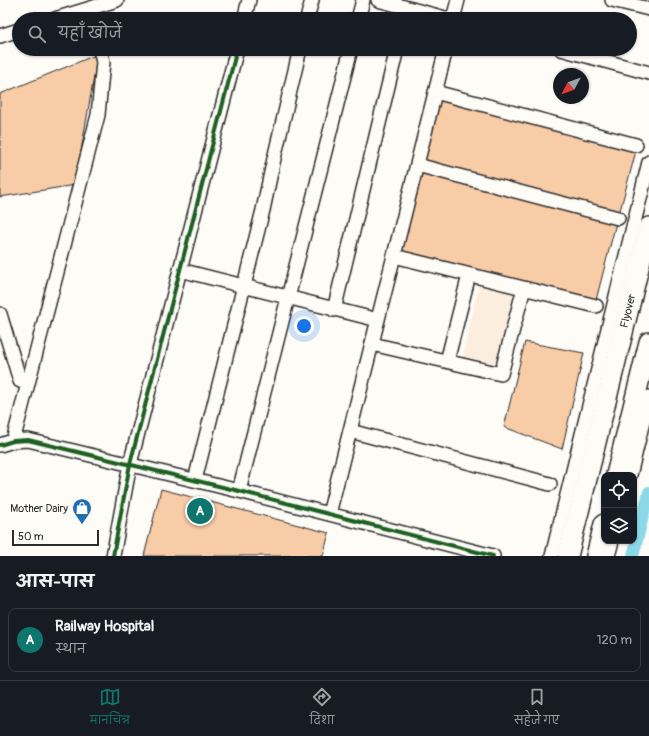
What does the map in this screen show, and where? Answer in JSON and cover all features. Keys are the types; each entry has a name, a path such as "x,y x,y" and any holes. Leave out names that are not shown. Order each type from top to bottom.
{"highway":[{"name":"Flyover","path":"566,543 608,395 649,227"},
{"path":"617,472 642,400 649,342"},
{"path":"608,395 642,400"}],"street":[{"path":"95,12 117,0"},
{"path":"246,12 249,0"},
{"path":"309,12 312,0"},
{"path":"360,12 363,0"},
{"path":"378,0 419,12"},
{"path":"455,12 458,0"},
{"path":"612,0 649,9"},
{"path":"0,36 12,32"},
{"path":"13,441 98,115 103,62 102,56"},
{"path":"113,556 130,464 235,56"},
{"path":"195,480 266,199 298,56"},
{"path":"239,491 349,56"},
{"path":"334,310 395,56"},
{"path":"329,514 444,56"},
{"path":"587,56 649,73"},
{"path":"435,92 636,145"},
{"path":"552,556 566,543 649,162"},
{"path":"416,165 618,218"},
{"path":"394,256 596,306"},
{"path":"180,270 378,320"},
{"path":"447,361 469,275"},
{"path":"372,344 501,374 524,288"},
{"path":"0,314 20,381 28,383"},
{"path":"630,472 642,400"},
{"path":"350,431 550,484"},
{"path":"0,445 13,441 28,440 195,480 493,556"}],"shaded area":[{"path":"479,286 520,290 497,369 462,359"}],"building":[{"path":"93,56 98,56 75,185 0,197 0,94"},
{"path":"439,97 636,151 618,218 423,163"},
{"path":"421,173 616,223 596,300 398,257"},
{"path":"525,342 584,353 562,449 504,427"},
{"path":"161,489 329,533 323,556 144,556"}],"waterway":[{"path":"633,556 649,492"}],"cycle path":[{"path":"113,556 130,464 235,56"},
{"path":"0,445 13,441 28,440 239,491 493,556"}],"place":[{"name":"Railway Hospital","path":"200,511"},
{"name":"Mother Dairy","path":"82,525"}]}
